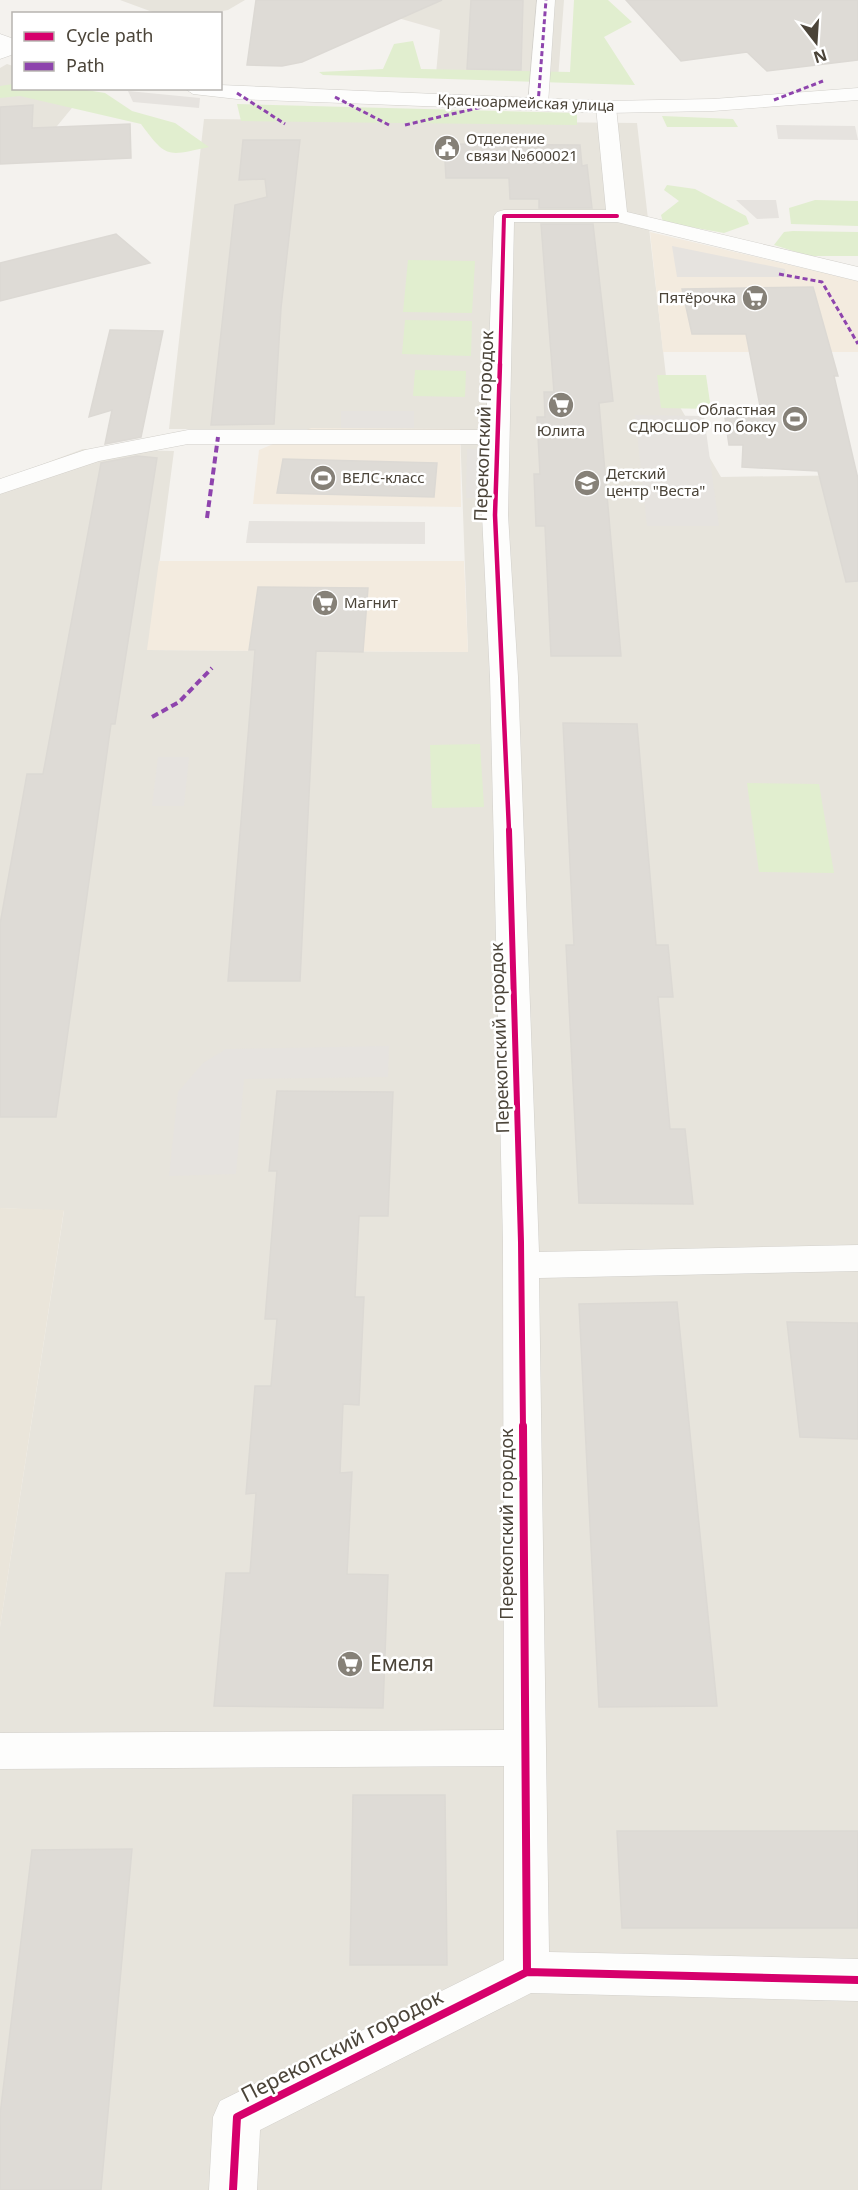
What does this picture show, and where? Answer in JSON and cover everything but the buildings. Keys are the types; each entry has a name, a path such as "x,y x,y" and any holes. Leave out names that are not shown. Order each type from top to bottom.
{"street":[{"path":"538,104 546,0"},
{"name":"Красноармейская улица","path":"211,90 237,93 606,106 713,105 858,94"},
{"path":"606,106 617,216"},
{"name":"Перекопский городок","path":"527,1972 523,1748 521,1265 505,689 495,515 504,216 617,216 858,274"},
{"name":"Перекопский городок","path":"0,487 94,455 188,437 498,437"},
{"path":"521,1265 858,1258"},
{"path":"0,1751 523,1748"},
{"name":"Перекопский городок","path":"233,2190 237,2117 527,1972 858,1980"}],"shaded area":[{"path":"120,0 245,0 228,10 217,12 153,12"},
{"path":"335,0 564,0 558,79 436,74 440,30"},
{"path":"7,64 12,66 12,90 81,90 85,92 39,148 0,149 0,68"},
{"path":"128,91 200,98 199,108 133,102"},
{"path":"204,119 637,123 667,385 721,477 858,475 858,2190 0,2190 0,1627 64,1211 0,1208 0,480 83,449 174,451 148,650 468,652 460,429 169,429"},
{"path":"776,125 855,126 858,140 778,139"},
{"path":"736,200 776,200 779,218 757,219"},
{"path":"650,232 858,281 858,352 663,352"},
{"path":"672,246 785,269 786,277 677,277"},
{"path":"341,411 414,411 414,428 341,428"},
{"path":"635,415 704,416 719,526 647,526"},
{"path":"311,428 460,429 461,507 253,504 259,450"},
{"path":"467,449 486,449 486,498 466,498"},
{"path":"249,521 425,522 425,544 246,543"},
{"path":"159,561 464,561 468,652 147,650"},
{"path":"158,757 189,757 184,806 152,806"},
{"path":"389,1046 388,1077 244,1079 236,1174 169,1176 178,1092 203,1063 226,1049"},
{"path":"0,1208 64,1210 0,1627"}],"green space":[{"path":"574,0 608,0 632,22 604,37 635,85 323,75 319,72 383,69 394,44 413,41 421,69 570,72"},
{"path":"12,84 12,90 86,90 105,93 132,111 175,123 209,147 176,153 169,152 157,144 141,124 20,96 0,98 0,86"},
{"path":"237,104 577,113 577,125 241,121"},
{"path":"662,116 733,119 738,127 667,127"},
{"path":"667,185 695,189 746,216 749,224 724,233 663,222 661,215 679,201 664,190"},
{"path":"815,200 858,201 858,226 791,224 789,208"},
{"path":"784,232 858,232 858,256 809,256 774,245"},
{"path":"408,260 475,261 472,313 403,312"},
{"path":"405,320 472,321 471,356 402,354"},
{"path":"415,370 466,371 465,397 413,396"},
{"path":"657,375 706,375 711,409 661,408"},
{"path":"480,744 484,807 432,808 430,745"},
{"path":"747,783 819,784 834,873 759,872"}],"marked path":[{"path":"538,104 546,0"},
{"path":"774,100 823,81"},
{"path":"237,93 285,124"},
{"path":"335,97 389,125"},
{"path":"405,125 499,103"},
{"path":"779,274 822,282 858,344"},
{"path":"207,518 218,437"},
{"path":"152,717 179,702 212,668"}],"cycle path":[{"path":"527,1972 521,1242 504,677 495,515 504,216 617,216"},
{"path":"233,2190 237,2117 527,1972 858,1980"}],"place":[{"name":"Отделение связи №600021","path":"447,148"},
{"name":"Пятёрочка","path":"755,298"},
{"name":"Юлита","path":"561,405"},
{"name":"Областная СДЮСШОР по боксу","path":"795,419"},
{"name":"ВЕЛС-класс","path":"323,478"},
{"name":"Детский центр \"Веста\"","path":"587,483"},
{"name":"Магнит","path":"325,603"},
{"name":"Емеля","path":"350,1664"}]}
